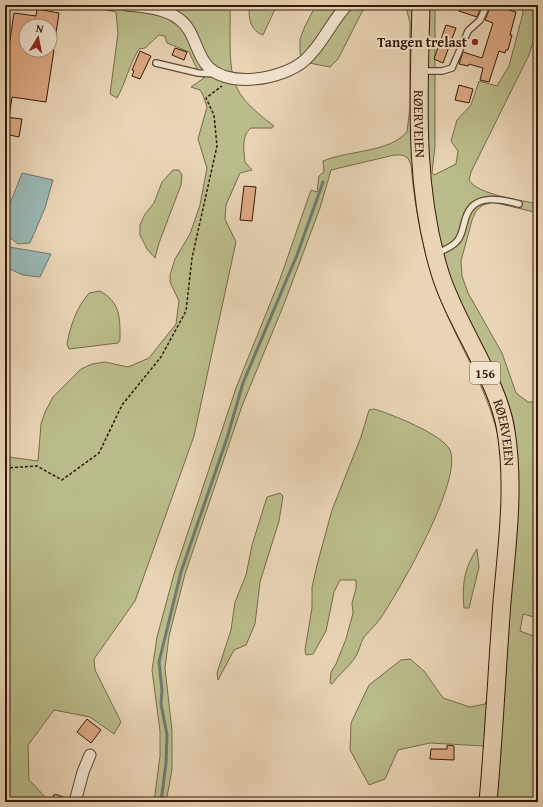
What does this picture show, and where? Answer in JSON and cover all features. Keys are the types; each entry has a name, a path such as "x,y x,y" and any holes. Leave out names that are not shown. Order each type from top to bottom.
{"main road":[{"name":"RØERVEIEN","path":"421,5 420,165 424,205 435,254 450,301 499,407 505,427 509,452 509,506 488,802"}],"street":[{"path":"127,5 162,10 179,19 192,35 204,62 217,73 233,78 263,79 292,70 312,52 347,5"},
{"path":"75,802 83,772 90,755"}],"lane":[{"path":"429,71 442,72 452,68 468,31 480,20 487,5"},
{"path":"156,63 198,73 213,75 217,73"},
{"path":"435,254 446,249 458,240 466,215 479,202 492,198 519,204"},
{"path":"56,798 66,802"}],"path":[{"path":"5,468 37,466 62,480 99,453 122,405 161,358 186,311 192,258 217,146 214,115 206,98 233,78"}],"green space":[{"path":"98,5 230,5 230,48 234,80 237,88 248,104 274,126 272,128 251,128 244,139 245,162 252,170 240,173 226,205 225,219 236,242 194,436 135,601 94,659 95,670 121,722 114,734 90,717 54,710 28,745 29,780 50,802 5,802 5,455 9,457 38,461 41,424 45,412 53,397 81,369 92,364 105,362 128,367 149,358 176,324 179,301 170,282 170,275 175,259 190,234 200,205 207,168 198,139 207,107 200,90 191,87 204,78 197,69 189,52 167,43 165,36 159,35 145,48 139,49 117,98 110,94 118,33 116,12 97,8"},
{"path":"250,5 277,5 263,35 255,31 251,23 249,14"},
{"path":"316,5 372,5 363,10 338,59 330,67 309,63 300,54 300,39"},
{"path":"403,5 435,5 435,146 432,173 434,175 456,164 458,151 451,141 457,120 471,105 479,81 497,86 509,66 523,13 522,5 538,5 538,26 529,55 471,172 469,180 481,190 511,199 538,204 538,213 493,202 483,205 476,211 472,220 461,261 462,276 468,293 502,353 516,393 528,402 534,402 538,397 538,618 523,614 520,631 536,637 533,672 538,673 538,802 480,802 485,746 430,743 398,750 385,779 369,785 350,750 351,723 369,685 401,660 410,659 424,671 443,698 470,707 485,704 488,697 496,595 502,477 496,428 485,395 442,303 430,269 421,235 411,165 408,158 402,155 394,155 331,170 320,208 284,304 242,406 185,574 169,636 165,668 172,731 172,770 166,802 154,802 160,756 160,731 152,670 157,637 174,574 236,388 280,279 311,190 317,192 319,176 324,172 323,161 333,157 379,148 399,139 407,132 410,107 410,23 407,11"},
{"path":"173,170 179,170 182,175 181,185 159,243 155,258 147,249 140,235 140,225 145,214 154,203 162,182"},
{"path":"100,291 116,306 120,325 120,340 118,343 69,349 67,344 68,337 78,311 89,293"},
{"path":"374,409 415,425 437,438 450,450 452,465 439,509 415,560 382,616 364,637 356,657 332,684 330,683 331,672 336,664 346,639 353,613 352,603 356,589 356,580 340,580 334,592 326,631 313,654 306,655 305,650 312,608 312,587 332,510 361,437 369,410"},
{"path":"280,493 283,496 279,521 260,582 255,624 246,645 234,650 218,680 217,673 231,630 235,602 246,575 252,545 267,497"},
{"path":"477,549 479,567 469,608 464,608 463,592 465,577 469,563"}],"water":[{"path":"22,173 53,180 45,208 30,243 18,244 8,236 9,206"},
{"path":"9,247 51,254 40,277 23,275 5,267 5,259"}],"building":[{"path":"461,5 482,5 477,17 459,11"},
{"path":"491,5 510,5 509,10 516,12 508,50 506,50 505,53 499,51 489,82 480,80 483,68 469,64 468,66 459,64 463,52 482,58 493,23 485,20"},
{"path":"37,9 59,13 58,20 58,18 18,18 18,58 53,58 46,102 12,97 9,117 5,117 5,73 14,13 36,16"},
{"path":"446,25 456,28 443,63 434,59"},
{"path":"175,48 187,52 184,60 172,55"},
{"path":"140,51 151,56 140,79 132,76 134,71 132,70"},
{"path":"459,85 473,89 469,103 455,100"},
{"path":"5,117 22,119 19,137 5,134"},
{"path":"244,186 256,187 252,221 240,220"},
{"path":"87,719 101,730 91,743 77,732"},
{"path":"447,745 454,746 454,760 430,759 431,749 447,749"}],"waterway":[{"path":"161,802 166,763 167,735 161,704 162,690 159,662 181,572 227,438 243,383 297,255 323,182"}],"place":[{"name":"Tangen trelast","path":"475,42"}]}
